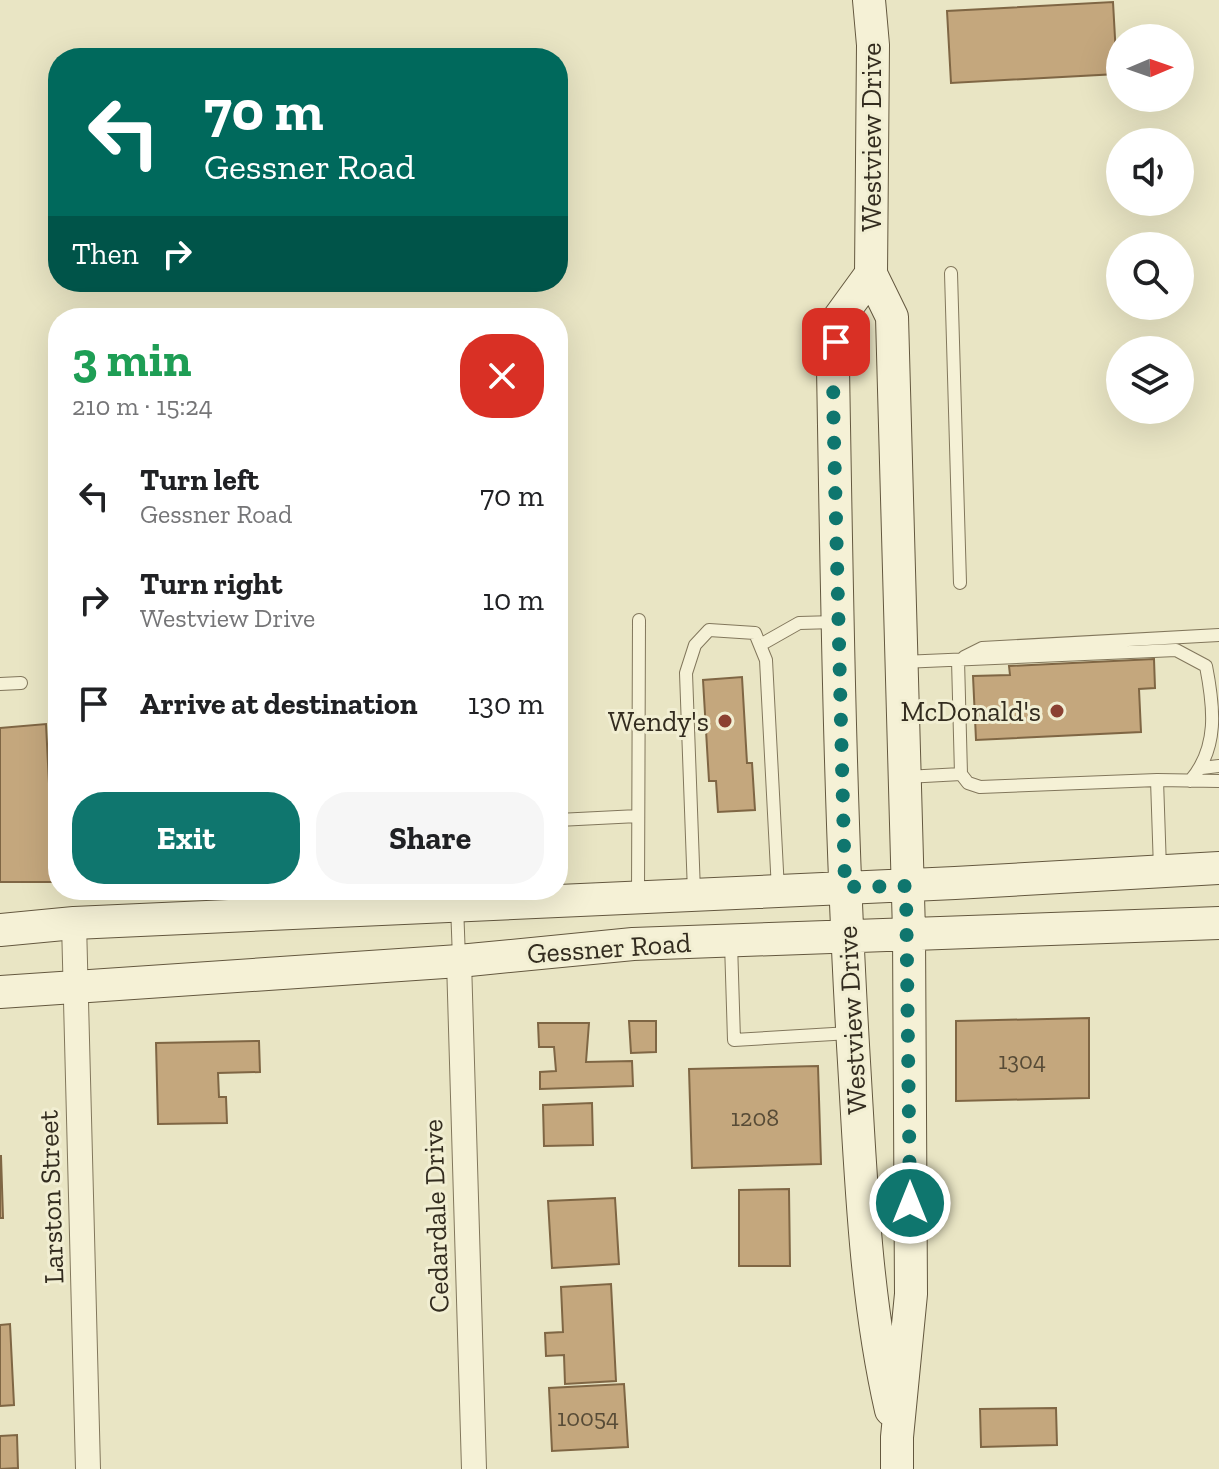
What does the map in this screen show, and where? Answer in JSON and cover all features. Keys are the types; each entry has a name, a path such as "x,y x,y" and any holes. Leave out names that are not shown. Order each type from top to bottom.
{"main road":[{"name":"Westview Drive","path":"869,0 873,45 871,274 892,317 899,662 909,932 911,1294 897,1437 897,1469"},
{"name":"Westview Drive","path":"871,274 839,318 833,367 838,622 846,934 852,1033 876,1346 897,1437"},
{"name":"Gessner Road","path":"568,896 906,886 1219,868"},
{"path":"1016,880 1017,928"},
{"name":"Gessner Road","path":"0,930 265,902 342,900"},
{"name":"Gessner Road","path":"0,992 459,961 633,944 1219,923"}],"street":[{"name":"Larston Street","path":"74,923 88,1469"},
{"name":"Cedardale Drive","path":"459,961 474,1469"}],"lane":[{"path":"951,273 960,583"},
{"path":"638,896 639,620"},
{"path":"762,644 799,623 838,622"},
{"path":"694,894 689,658 701,635 709,630 745,630 755,633 762,644 766,660 778,890"},
{"path":"958,660 982,648 1219,635"},
{"path":"899,662 1176,650 1192,655 1219,678"},
{"path":"958,660 961,774 968,783 980,787 1157,780 1219,781"},
{"path":"1190,781 1202,768 1213,739 1206,666"},
{"path":"0,684 21,683"},
{"path":"1202,768 1219,766"},
{"path":"903,778 961,774"},
{"path":"1157,780 1161,873"},
{"path":"568,820 638,816"},
{"path":"457,900 459,961"},
{"path":"730,940 734,1040 852,1033"}],"building":[{"path":"1113,2 1114,24 1106,24 1106,75 951,83 947,11"},
{"name":"McDonald's","path":"1154,659 1155,688 1139,689 1141,732 976,740 973,676 1010,675 1009,666"},
{"name":"Wendy's","path":"742,677 747,763 752,763 755,810 718,812 716,781 709,781 703,680"},
{"path":"46,724 48,882 0,882 0,728"},
{"path":"1089,1018 1089,1098 956,1101 956,1021"},
{"path":"629,1021 656,1021 656,1052 631,1053"},
{"path":"538,1023 589,1023 586,1062 632,1061 633,1086 540,1089 540,1072 556,1071 554,1047 539,1047"},
{"path":"259,1041 260,1072 218,1073 219,1097 226,1097 227,1123 158,1124 156,1043"},
{"path":"818,1066 821,1164 692,1168 689,1069"},
{"path":"592,1103 593,1145 544,1146 543,1105"},
{"path":"1,1156 3,1218 0,1218"},
{"path":"789,1189 790,1266 739,1266 739,1190"},
{"path":"615,1198 619,1264 552,1268 548,1201"},
{"path":"611,1284 616,1381 565,1384 564,1355 546,1356 545,1333 563,1332 561,1287"},
{"path":"10,1324 14,1405 0,1406 0,1325"},
{"path":"624,1384 628,1447 552,1451 549,1388"},
{"path":"1056,1408 1057,1445 981,1447 980,1409"},
{"path":"17,1435 18,1468 0,1469 0,1436"}],"place":[{"name":"McDonald's","path":"1057,711"},
{"name":"Wendy's","path":"725,721"}],"route":[{"path":"836,342 833,397 845,887 906,886 909,932 910,1203"}]}
